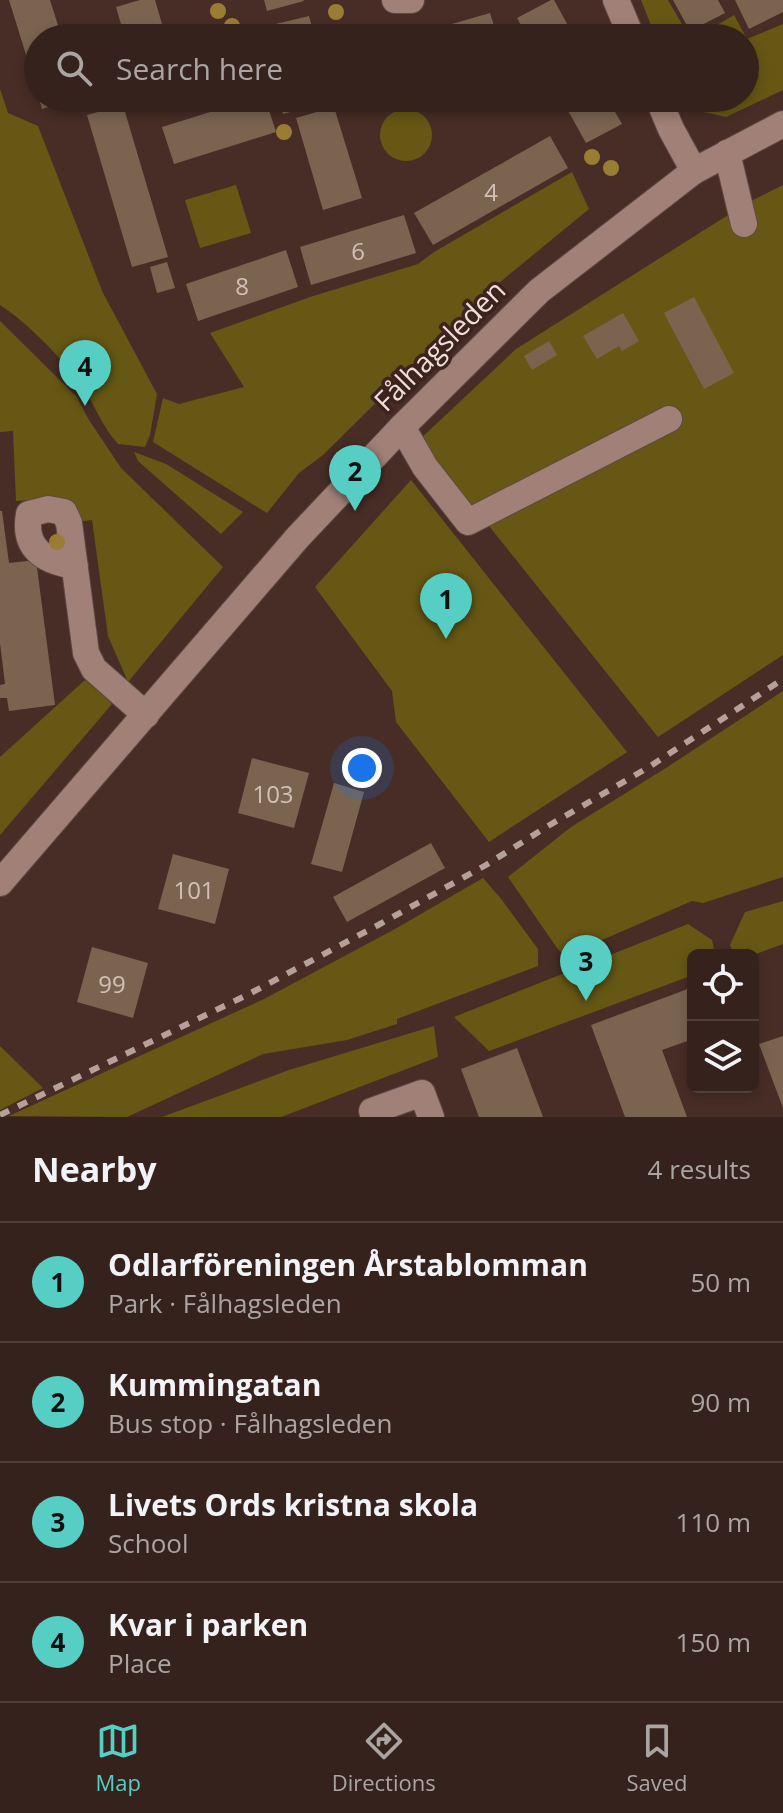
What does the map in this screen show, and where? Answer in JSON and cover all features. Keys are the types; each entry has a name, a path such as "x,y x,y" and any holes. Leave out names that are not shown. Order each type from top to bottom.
{"street":[{"path":"395,0 411,0"},
{"path":"616,0 626,24"},
{"path":"664,112 694,171"},
{"name":"Fålhagsleden","path":"0,883 289,547 402,427 539,291 694,171 783,124"},
{"path":"727,153 744,224"},
{"path":"402,427 425,467 468,522 669,419"},
{"path":"75,566 86,653 94,669 146,715"},
{"path":"374,1117 372,1111 422,1093 431,1117"}],"shaded area":[{"path":"641,0 668,0 682,24 650,24"},
{"path":"734,15 739,24 719,24"},
{"path":"783,24 783,90 759,101 759,34"},
{"path":"0,89 8,113 38,126 103,293 157,394 145,447 118,444 68,368 34,332 0,305"},
{"path":"395,112 417,112 430,125 430,145 416,159 396,159 382,145 382,125"},
{"path":"704,112 737,112 726,117"},
{"path":"572,172 589,209 488,292 323,455 299,473 267,513 153,442 163,398 179,404 244,387 210,333 310,297 418,264"},
{"path":"236,185 251,233 200,248 185,200"},
{"path":"783,185 783,655 658,737 493,531 417,442 516,349 747,203"},
{"path":"0,321 76,396 121,468 223,567 128,682 108,636 92,520 76,522 59,498 16,501 13,431 0,432"},
{"path":"134,452 166,464 243,512 221,534 138,461"},
{"path":"411,480 627,752 489,842 396,722 392,691 315,587"},
{"path":"85,680 112,704 0,835 0,757"},
{"path":"783,691 783,877 703,903 692,901 565,956 508,877 571,827"},
{"path":"483,878 538,949 538,966 397,1019 397,1024 347,1040 263,1054 127,1117 9,1116 264,999"},
{"path":"783,901 783,944 759,953 759,949 732,949 730,945 745,912"},
{"path":"688,924 712,940 714,949 687,949 687,977 489,1051 454,1017"},
{"path":"434,1026 438,1057 281,1117 162,1117 289,1070"},
{"path":"0,1046 43,1088 0,1110"}],"building":[{"path":"9,0 50,0 58,24 24,24 24,48"},
{"path":"140,0 155,0 162,24 121,24 116,7"},
{"path":"264,0 303,0 304,1 267,11"},
{"path":"554,0 567,24 520,24 517,18"},
{"path":"673,0 718,0 725,13 704,24 686,24"},
{"path":"735,0 783,0 783,12 759,24 747,24"},
{"path":"490,13 494,24 452,24"},
{"path":"309,16 311,24 276,24"},
{"path":"125,112 168,257 132,267 87,115"},
{"path":"210,112 270,112 276,132 174,164 162,127"},
{"path":"317,112 336,112 362,198 323,210 296,118"},
{"path":"569,112 615,112 622,124 586,143"},
{"path":"550,136 568,168 433,245 414,213"},
{"path":"404,215 416,253 311,285 300,247"},
{"path":"286,250 298,287 198,321 186,284"},
{"path":"167,262 175,288 157,293 150,267"},
{"path":"694,297 734,373 704,389 664,313"},
{"path":"623,313 639,341 622,351 619,346 597,359 583,336"},
{"path":"549,341 557,355 532,370 524,356"},
{"path":"0,511 9,563 36,560 55,705 9,711 7,698 0,698 0,685 5,684 0,643"},
{"path":"252,758 309,773 294,828 238,813"},
{"path":"334,783 364,792 342,872 311,864"},
{"path":"431,843 445,868 347,922 333,897"},
{"path":"173,854 229,869 215,924 158,909"},
{"path":"92,947 148,963 133,1018 77,1002"},
{"path":"687,989 687,1041 662,1050 687,1117 625,1117 591,1025"},
{"path":"783,1036 783,1108 759,1044"},
{"path":"517,1048 543,1117 479,1117 461,1069"}],"railway":[{"path":"0,1115 249,994 486,865 649,767 783,679"}],"place":[{"name":"Kvar i parken","path":"85,406"},
{"name":"Kummingatan","path":"355,511"},
{"name":"Odlarföreningen Årstablomman","path":"446,639"},
{"name":"Livets Ords kristna skola","path":"586,1001"}]}
